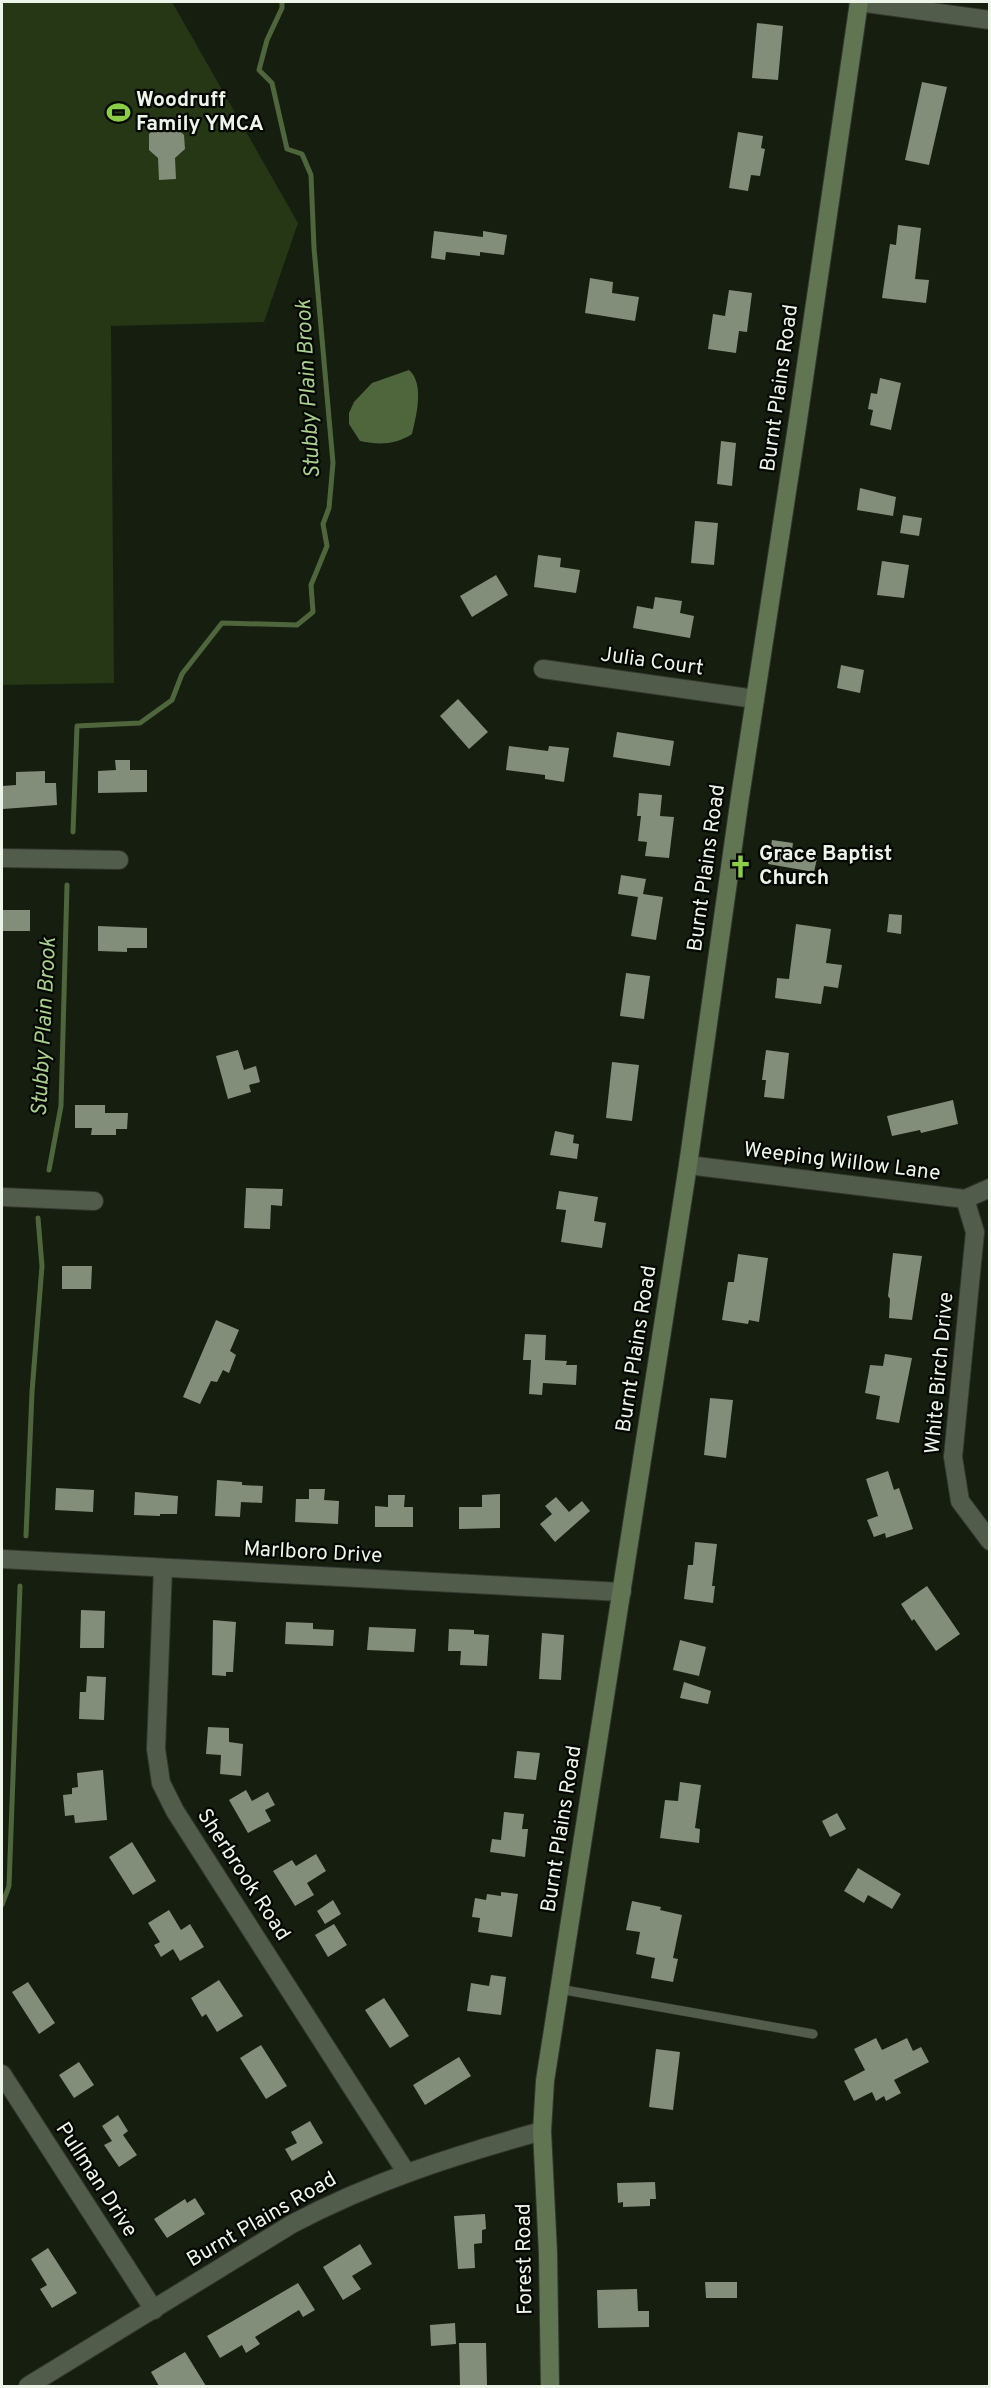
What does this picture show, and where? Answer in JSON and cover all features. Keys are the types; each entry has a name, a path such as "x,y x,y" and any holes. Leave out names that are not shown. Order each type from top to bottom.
{"main road":[{"name":"Burnt Plains Road","path":"542,2131 545,2081 687,1165 859,2"},
{"name":"Forest Road","path":"542,2131 548,2242 550,2386"}],"street":[{"path":"859,2 990,20"},
{"name":"Julia Court","path":"543,669 755,699"},
{"path":"2,858 119,860"},
{"name":"Weeping Willow Lane","path":"687,1165 965,1199 990,1188"},
{"path":"2,1197 94,1201"},
{"name":"White Birch Drive","path":"965,1199 975,1232 953,1457 960,1501 990,1541"},
{"name":"Marlboro Drive","path":"2,1559 622,1592"},
{"name":"Sherbrook Road","path":"163,1568 156,1749 161,1783 175,1811 406,2172"},
{"name":"Pullman Drive","path":"2,2074 154,2310"},
{"name":"Burnt Plains Road","path":"28,2386 292,2224 351,2194 406,2172 542,2131"}],"lane":[{"path":"559,1989 813,2034"}],"shaded area":[{"name":"Woodruff Family YMCA","path":"2,2 172,2 298,223 264,322 111,326 114,683 2,685"},
{"path":"409,370 414,376 418,392 412,434 387,443 360,441 349,424 349,413 354,402 372,383"}],"building":[{"path":"757,23 783,26 778,80 752,78"},
{"path":"922,82 947,87 929,165 905,160"},
{"path":"174,120 174,126 184,135 185,149 175,158 176,179 159,180 158,158 149,150 149,134 158,125 157,121"},
{"path":"738,132 763,136 761,148 765,149 760,176 751,175 748,191 729,188"},
{"path":"898,225 921,228 915,279 929,280 926,303 882,298 890,244 896,245"},
{"path":"434,231 483,237 483,231 507,235 504,255 480,252 480,256 446,252 445,260 431,258"},
{"path":"590,278 613,282 612,293 639,297 635,321 585,313"},
{"path":"729,290 752,293 747,332 739,331 736,353 708,349 713,314 725,316"},
{"path":"880,378 901,383 891,430 870,425 873,410 868,409 871,393 877,394"},
{"path":"721,441 736,443 732,486 717,484"},
{"path":"860,488 896,497 893,516 857,510"},
{"path":"903,515 922,518 919,536 900,533"},
{"path":"695,521 718,523 714,565 691,563"},
{"path":"538,555 561,558 560,567 580,570 576,593 534,587"},
{"path":"882,561 909,565 904,598 877,595"},
{"path":"496,575 508,595 472,617 460,596"},
{"path":"655,597 682,601 680,613 694,616 690,638 633,628 637,606 653,609"},
{"path":"841,665 864,670 860,693 837,688"},
{"path":"458,699 488,732 469,749 440,716"},
{"path":"617,732 674,741 670,766 613,757"},
{"path":"509,746 548,751 549,746 569,748 564,782 545,779 545,775 506,770"},
{"path":"115,760 130,760 130,770 147,770 147,792 98,793 98,771 116,770"},
{"path":"45,771 45,783 56,783 57,805 3,809 2,786 16,785 16,772"},
{"path":"639,793 662,795 660,816 674,817 669,858 645,856 647,842 638,841 641,816 637,816"},
{"path":"772,840 793,843 792,850 818,854 814,872 768,864"},
{"path":"621,875 646,879 643,894 663,897 656,940 631,936 638,897 618,894"},
{"path":"2,910 30,910 30,931 2,931"},
{"path":"889,914 902,915 901,934 887,932"},
{"path":"796,924 831,929 826,963 842,965 838,988 824,986 821,1004 775,998 777,978 789,979"},
{"path":"98,926 147,928 147,948 127,948 127,952 98,951"},
{"path":"626,973 650,976 644,1019 620,1016"},
{"path":"238,1050 244,1070 256,1066 260,1082 249,1085 251,1092 228,1099 216,1056"},
{"path":"766,1050 789,1053 784,1099 764,1097 766,1080 762,1080"},
{"path":"612,1062 639,1065 632,1121 606,1118"},
{"path":"953,1100 958,1124 921,1133 920,1130 892,1136 887,1116"},
{"path":"75,1105 105,1105 105,1113 128,1113 127,1129 116,1129 116,1135 91,1135 92,1128 75,1128"},
{"path":"555,1131 574,1135 573,1143 579,1144 577,1159 550,1155"},
{"path":"246,1188 283,1189 282,1206 271,1205 270,1229 244,1228"},
{"path":"559,1191 598,1197 594,1221 606,1223 602,1248 561,1242 566,1210 556,1209"},
{"path":"893,1253 922,1256 912,1320 889,1318 890,1299 888,1296"},
{"path":"738,1254 768,1258 759,1322 749,1320 748,1324 722,1320 728,1282 734,1282"},
{"path":"62,1266 92,1266 91,1289 62,1289"},
{"path":"216,1320 239,1330 230,1351 236,1355 229,1373 223,1370 217,1382 211,1381 200,1404 183,1397"},
{"path":"525,1334 546,1335 545,1360 567,1361 566,1365 577,1365 576,1385 543,1383 542,1395 529,1394 531,1360 523,1360"},
{"path":"885,1354 912,1358 899,1423 876,1419 880,1396 865,1393 870,1365 883,1366"},
{"path":"710,1398 733,1400 726,1458 704,1455"},
{"path":"888,1471 894,1490 899,1488 913,1529 886,1538 885,1533 874,1537 867,1520 878,1516 866,1479"},
{"path":"217,1480 263,1486 262,1503 241,1502 240,1517 215,1516"},
{"path":"56,1488 94,1490 93,1512 55,1510"},
{"path":"309,1489 325,1489 324,1500 339,1501 338,1524 295,1522 296,1499 309,1499"},
{"path":"135,1492 178,1496 177,1514 134,1515"},
{"path":"500,1494 500,1528 459,1529 459,1507 482,1507 482,1495"},
{"path":"388,1495 405,1495 404,1507 413,1507 413,1527 375,1527 375,1506 388,1507"},
{"path":"556,1497 569,1512 582,1501 590,1511 555,1542 540,1524 552,1514 545,1506"},
{"path":"695,1542 717,1544 712,1586 715,1586 713,1603 684,1599 688,1565 693,1565"},
{"path":"927,1586 960,1634 936,1651 901,1604"},
{"path":"81,1610 105,1611 104,1648 80,1648"},
{"path":"213,1620 236,1622 233,1672 226,1672 226,1676 212,1675"},
{"path":"286,1622 313,1623 313,1629 334,1630 333,1646 285,1644"},
{"path":"369,1627 416,1629 414,1652 367,1650"},
{"path":"449,1629 474,1630 474,1634 489,1635 487,1666 460,1665 461,1651 448,1651"},
{"path":"542,1633 564,1635 561,1680 539,1679"},
{"path":"680,1640 706,1647 699,1676 673,1670"},
{"path":"87,1676 106,1677 104,1720 79,1719 80,1692 86,1692"},
{"path":"684,1682 711,1691 708,1704 680,1698"},
{"path":"208,1727 229,1728 229,1742 243,1744 241,1776 220,1774 221,1755 206,1754"},
{"path":"517,1751 540,1753 536,1780 514,1778"},
{"path":"103,1770 107,1820 75,1823 74,1815 65,1816 63,1795 72,1794 72,1788 78,1787 77,1773"},
{"path":"680,1782 701,1785 695,1828 700,1829 699,1843 660,1838 665,1800 678,1801"},
{"path":"246,1790 252,1801 268,1792 275,1805 265,1810 271,1821 248,1833 229,1800"},
{"path":"504,1812 524,1814 522,1829 528,1829 525,1857 490,1852 492,1839 501,1840"},
{"path":"837,1813 846,1829 830,1837 822,1821"},
{"path":"132,1842 156,1881 133,1895 109,1857"},
{"path":"316,1854 326,1871 307,1883 314,1895 295,1906 273,1871 292,1860 296,1866"},
{"path":"858,1868 901,1894 892,1909 868,1895 864,1903 844,1891"},
{"path":"501,1892 518,1894 512,1937 478,1932 480,1918 472,1917 475,1898 486,1900 487,1894 501,1896"},
{"path":"333,1900 341,1914 325,1924 317,1911"},
{"path":"632,1901 661,1907 660,1910 682,1915 673,1958 678,1959 673,1982 651,1978 655,1958 636,1954 640,1932 626,1930"},
{"path":"169,1910 181,1930 190,1924 204,1947 180,1961 173,1949 161,1957 154,1945 160,1942 148,1923"},
{"path":"334,1924 347,1945 328,1957 315,1935"},
{"path":"491,1975 506,1977 501,2015 467,2011 471,1983 489,1986"},
{"path":"219,1980 243,2016 217,2032 206,2014 202,2017 191,1998"},
{"path":"28,1982 55,2023 39,2034 12,1992"},
{"path":"384,1998 409,2036 390,2048 365,2010"},
{"path":"876,2038 882,2050 907,2038 913,2051 921,2047 929,2062 894,2080 901,2093 886,2101 884,2096 876,2101 872,2092 854,2101 844,2081 865,2070 854,2049"},
{"path":"261,2045 287,2086 266,2099 240,2058"},
{"path":"656,2049 680,2052 673,2110 649,2107"},
{"path":"459,2057 471,2076 425,2105 413,2085"},
{"path":"79,2062 94,2085 74,2098 59,2075"},
{"path":"118,2115 128,2131 123,2135 137,2155 119,2167 104,2145 112,2141 102,2126"},
{"path":"310,2121 323,2143 292,2161 285,2149 297,2143 291,2132"},
{"path":"655,2182 656,2199 650,2199 650,2206 623,2207 623,2202 618,2203 617,2183"},
{"path":"195,2198 205,2214 167,2238 154,2219 185,2199 187,2203"},
{"path":"485,2214 486,2229 482,2230 482,2243 474,2244 475,2268 458,2269 454,2216"},
{"path":"360,2244 372,2264 352,2276 361,2289 343,2300 323,2267"},
{"path":"48,2248 77,2293 52,2308 40,2289 47,2285 31,2259"},
{"path":"705,2282 737,2282 737,2298 706,2298"},
{"path":"298,2283 315,2310 303,2317 299,2310 255,2337 260,2344 246,2353 242,2345 220,2358 207,2336"},
{"path":"637,2289 638,2311 649,2311 649,2327 598,2328 597,2290"},
{"path":"455,2323 456,2344 431,2346 430,2325"},
{"path":"459,2343 486,2343 487,2386 460,2386"},
{"path":"185,2352 206,2386 159,2386 151,2372"}],"waterway":[{"name":"Stubby Plain Brook","path":"73,832 77,726 140,723 172,700 182,674 222,623 297,625 313,612 311,585 327,546 323,524 329,508 333,463 314,248 311,175 302,154 287,149 272,83 259,70 267,40 282,8 282,2"},
{"name":"Stubby Plain Brook","path":"49,1170 61,1106 67,885"},
{"name":"Stubby Plain Brook","path":"26,1536 32,1392 42,1266 38,1218"},
{"name":"Stubby Plain Brook","path":"2,1905 9,1886 20,1586"}],"place":[{"name":"Woodruff Family YMCA","path":"118,112"},
{"name":"Grace Baptist Church","path":"741,866"}]}
